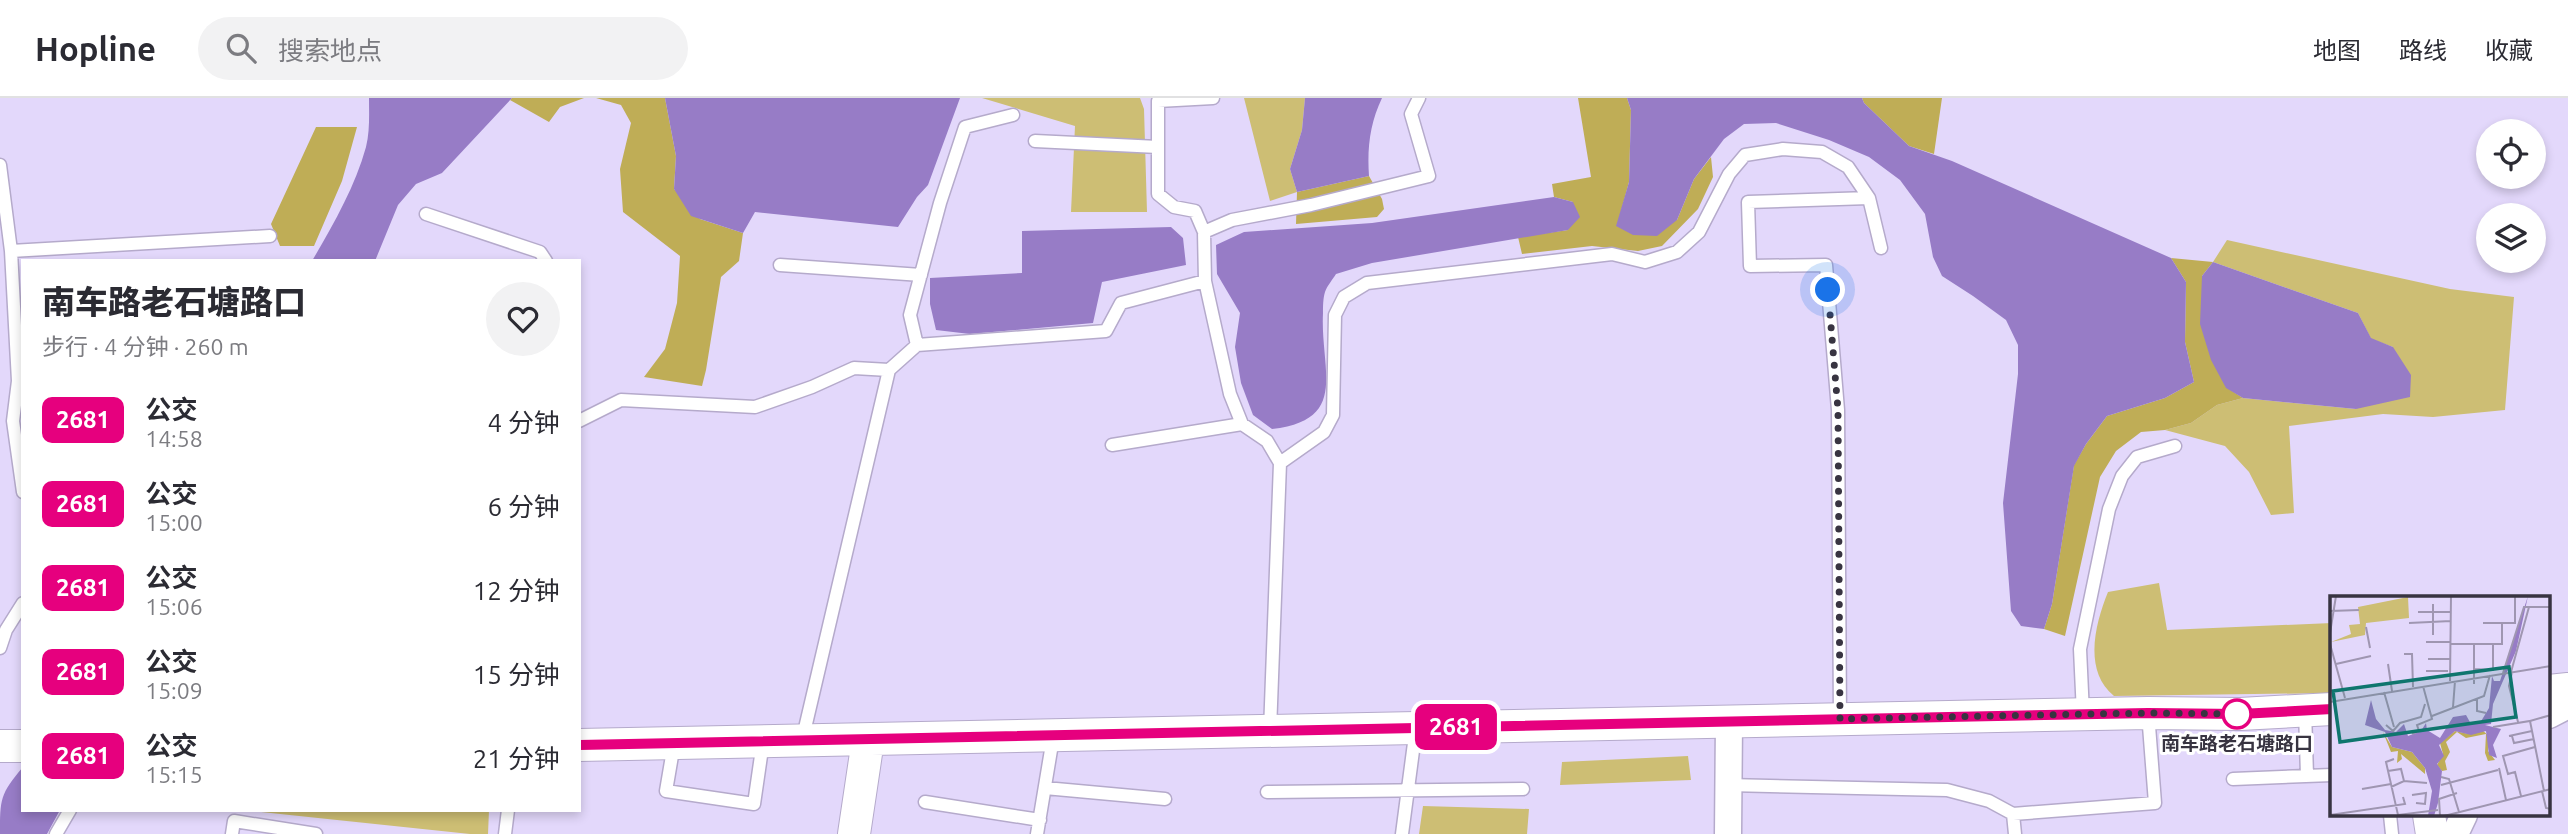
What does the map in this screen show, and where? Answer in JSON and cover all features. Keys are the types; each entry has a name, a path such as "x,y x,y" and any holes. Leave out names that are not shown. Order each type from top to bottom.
{"street":[{"path":"2550,691 2568,689"},
{"path":"2550,714 2568,705"},
{"path":"581,745 2083,714 2240,714 2318,709"},
{"path":"1728,834 1729,722"},
{"path":"855,834 868,740"},
{"path":"0,746 21,746"},
{"path":"2429,816 2432,834"},
{"path":"2455,834 2464,816"}],"lane":[{"path":"1213,98 1157,101 1158,194 1174,207 1195,211 1204,232 1205,281 1230,394 1242,424 1267,441 1280,463 1270,731"},
{"path":"1204,232 1232,220 1311,205 1429,176 1411,114 1419,98"},
{"path":"917,345 910,315 940,203 965,127 1013,115"},
{"path":"1034,141 1158,147"},
{"path":"1280,463 1324,432 1333,415 1335,316 1344,297 1367,283 1612,254 1645,262 1677,252 1699,232 1729,174 1745,155 1783,149 1822,152 1848,167 1868,198 1881,248"},
{"path":"0,165 11,251 18,381 13,421 21,478"},
{"path":"1840,719 1838,410 1826,265 1750,266 1748,202 1868,198"},
{"path":"426,214 540,252 545,259"},
{"path":"11,251 270,236"},
{"path":"779,265 921,275"},
{"path":"802,741 889,370 917,345 1106,331 1121,303 1205,281"},
{"path":"581,420 621,400 755,407 812,387 854,368 889,370"},
{"path":"1112,445 1242,424"},
{"path":"2083,714 2080,649 2109,509 2122,476 2137,457 2175,446"},
{"path":"0,648 6,630 21,606"},
{"path":"2307,776 2318,709"},
{"path":"1728,785 1947,790 1989,801 2013,814 2155,803 2148,713"},
{"path":"1402,834 1416,728"},
{"path":"1037,834 1054,736"},
{"path":"674,743 666,791 754,804 763,742"},
{"path":"2232,779 2330,775"},
{"path":"1045,788 1165,799"},
{"path":"1267,792 1523,789"},
{"path":"925,802 1040,820"},
{"path":"56,834 68,812"},
{"path":"505,834 508,812"},
{"path":"2013,814 2015,834"},
{"path":"2390,816 2392,834"},
{"path":"232,834 234,821 316,834"}],"shaded area":[{"path":"369,98 512,98 442,173 416,184 398,205 376,259 313,259 356,177 366,147"},
{"path":"584,98 560,107 549,122 510,100"},
{"path":"596,98 665,98 676,156 674,189 700,219 743,233 739,261 721,277 702,386 644,377 665,349 677,303 680,256 623,212 620,169 631,123 621,105"},
{"path":"665,98 960,98 928,185 898,227 755,212 743,233 691,216 674,189 676,156"},
{"path":"982,98 1140,98 1144,109 1147,212 1071,212 1075,126"},
{"path":"1244,98 1305,98 1302,130 1290,169 1297,192 1270,201"},
{"path":"1305,98 1382,98 1370,136 1369,176 1297,192 1290,169 1302,130"},
{"path":"1578,98 1627,98 1631,110 1629,182 1617,226 1677,220 1694,179 1711,157 1713,177 1698,209 1662,246 1638,251 1592,246 1522,254 1518,237 1568,230 1573,202 1554,197 1552,184 1591,177"},
{"path":"1627,98 1862,98 1909,146 1952,161 2171,258 2186,282 2185,342 2194,382 2165,398 2107,416 2086,444 2074,466 2052,604 2044,629 2021,626 2011,611 2003,503 2018,374 2018,345 2006,320 1942,276 1933,257 1925,214 1900,180 1869,157 1829,140 1776,123 1744,124 1724,139 1694,179 1677,220 1657,236 1633,235 1616,226 1629,182 1631,110"},
{"path":"1862,98 1942,98 1934,154 1909,146"},
{"path":"316,127 357,127 342,181 314,246 280,246 271,224"},
{"path":"1369,176 1382,199 1384,209 1377,217 1296,224 1297,192"},
{"path":"1554,197 1573,202 1580,217 1568,230 1372,263 1336,274 1323,300 1326,389 1322,403 1312,415 1296,424 1272,429 1253,415 1241,383 1235,347 1240,313 1217,274 1216,245 1244,232 1372,223"},
{"path":"1171,227 1183,238 1186,265 1102,282 1093,323 970,334 936,330 930,304 930,278 1022,273 1022,231"},
{"path":"2227,240 2450,289 2514,297 2505,410 2433,417 2383,414 2289,426 2294,513 2271,515 2249,472 2225,446 2165,430 2191,423 2217,405 2243,398 2356,409 2393,347 2371,339 2358,313 2213,262"},
{"path":"2171,258 2213,262 2202,276 2226,387 2243,398 2217,405 2191,423 2165,430 2141,432 2116,451 2100,477 2065,636 2044,629 2052,604 2074,465 2107,416 2165,398 2194,382 2185,342 2186,282"},
{"path":"2213,262 2358,313 2371,338 2393,347 2411,375 2410,397 2356,409 2243,398 2226,388 2211,360 2200,324 2202,276"},
{"path":"2159,583 2167,630 2330,623 2330,693 2114,696 2104,686 2098,674 2094,647 2099,618 2108,592"},
{"path":"1688,756 1691,780 1560,785 1562,762"},
{"path":"21,770 21,812 59,812 47,834 0,834 3,798"},
{"path":"1423,806 1529,809 1527,834 1419,834"},
{"path":"260,812 489,812 488,834"}],"bus line":[{"name":"2681","path":"581,745 2148,713 2240,714 2330,709"}],"place":[{"name":"南车路老石塘路口","path":"2237,714"}],"route":[{"path":"1828,290 1838,410 1840,719 2148,713 2240,714 2237,714"}]}
